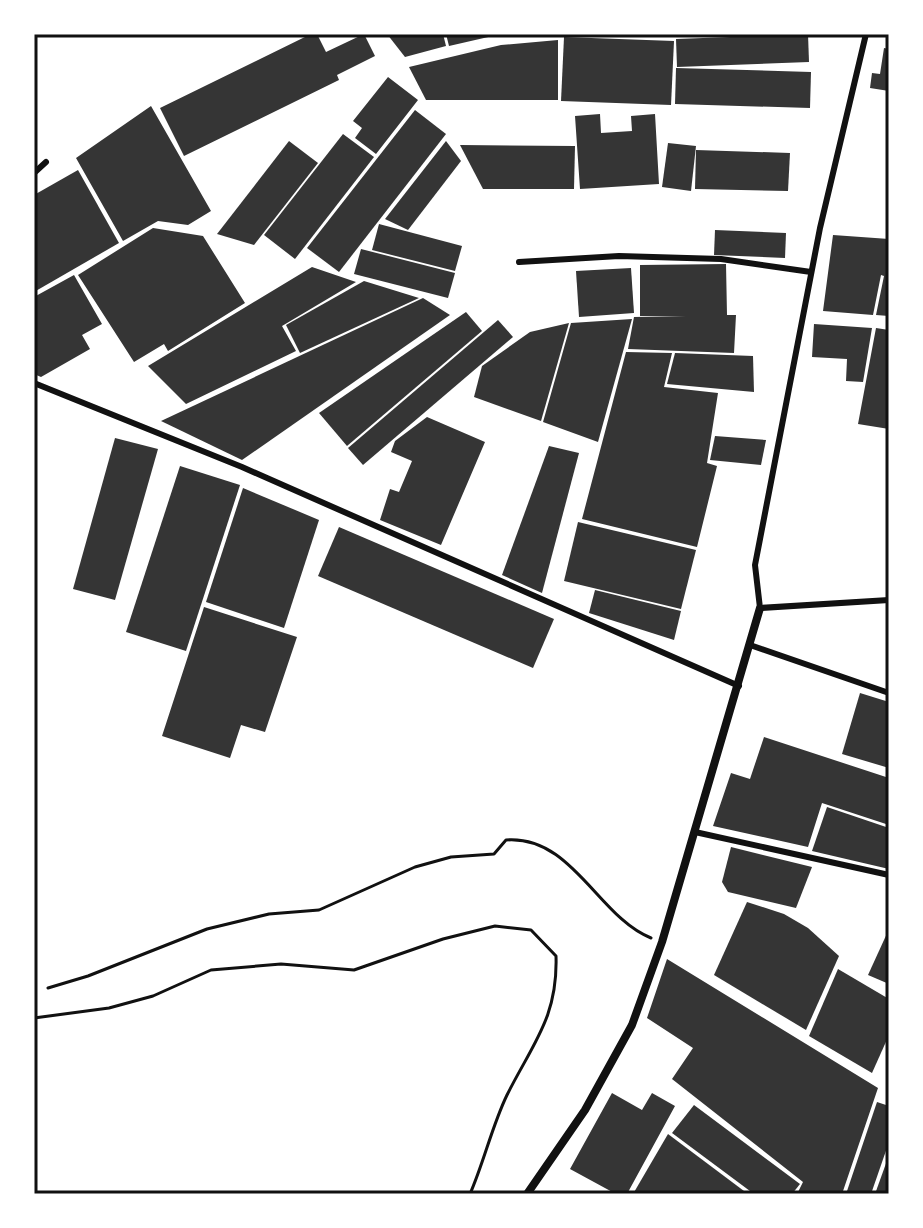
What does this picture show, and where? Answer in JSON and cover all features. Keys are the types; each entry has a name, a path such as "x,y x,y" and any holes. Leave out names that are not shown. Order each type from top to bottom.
{"street":[{"path":"527,1194 585,1110 632,1025 662,942 739,686 760,608 755,565 811,272 866,34"},
{"path":"34,173 46,162"},
{"path":"519,262 619,256 721,259 811,272"},
{"path":"34,383 242,467 739,686"},
{"path":"760,608 889,600"},
{"path":"750,645 889,693"},
{"path":"695,832 889,875"}],"path":[{"path":"48,988 88,976 207,929 269,914 319,910 415,867 451,857 494,854 506,840 523,839 561,857 630,929 662,942"},
{"path":"34,1018 109,1008 153,996 211,970 281,964 354,970 443,939 495,926 531,930 556,956 557,988 543,1030 506,1097 470,1194"}],"building":[{"path":"311,34 317,34 326,52 364,34 375,56 337,75 339,80 184,156 160,108"},
{"path":"387,34 443,34 446,46 405,57"},
{"path":"446,34 497,34 497,35 449,46"},
{"path":"808,34 809,62 677,67 676,39"},
{"path":"564,37 674,41 671,105 561,101"},
{"path":"558,40 558,100 426,100 409,67 501,45"},
{"path":"884,48 889,49 889,91 870,88 872,73 880,74"},
{"path":"676,68 811,72 810,108 675,104"},
{"path":"388,77 418,100 376,154 355,138 362,128 353,121"},
{"path":"151,106 211,211 188,225 158,221 123,241 76,158"},
{"path":"415,110 446,134 339,272 307,248"},
{"path":"600,114 601,133 632,131 631,116 655,114 659,184 580,189 575,116"},
{"path":"343,134 374,157 295,259 264,235"},
{"path":"289,141 318,163 254,245 217,234"},
{"path":"446,141 461,161 408,230 385,219"},
{"path":"668,143 696,146 691,191 662,187"},
{"path":"460,145 575,146 574,189 483,189"},
{"path":"696,150 790,153 788,191 695,189"},
{"path":"78,170 119,243 34,292 34,195"},
{"path":"379,224 462,246 455,271 372,250"},
{"path":"153,228 203,236 245,303 168,351 164,344 134,362 78,275"},
{"path":"715,230 786,233 785,258 714,255"},
{"path":"833,235 889,239 889,316 876,315 884,276 881,275 873,315 823,311"},
{"path":"361,249 455,273 448,298 354,274"},
{"path":"726,264 727,315 736,315 734,353 628,349 634,317 686,316 640,316 640,265"},
{"path":"312,267 356,282 282,326 296,351 186,404 148,366"},
{"path":"631,268 634,313 579,317 576,271"},
{"path":"74,275 102,324 82,335 90,349 41,377 34,374 34,297"},
{"path":"364,281 419,298 300,353 286,325"},
{"path":"423,298 450,315 242,460 161,421"},
{"path":"466,312 482,331 347,446 319,413"},
{"path":"632,319 598,442 543,422 571,323"},
{"path":"498,320 513,337 363,465 348,448"},
{"path":"569,323 541,421 474,397 482,366 530,332"},
{"path":"814,324 872,328 863,382 846,381 847,359 812,357"},
{"path":"876,328 889,330 889,429 858,424"},
{"path":"626,352 672,353 664,387 718,393 707,463 717,466 697,547 582,519"},
{"path":"675,353 753,356 754,392 667,384"},
{"path":"427,417 485,442 441,545 380,520 390,489 399,492 412,461 391,452 395,441"},
{"path":"715,436 766,440 761,465 710,460"},
{"path":"115,438 158,449 115,600 73,589"},
{"path":"549,446 579,453 542,593 502,575"},
{"path":"180,466 240,485 186,651 126,632"},
{"path":"243,488 319,520 284,628 206,602"},
{"path":"578,522 696,550 681,609 564,581"},
{"path":"339,527 554,619 533,668 318,576"},
{"path":"595,590 681,611 674,640 589,613"},
{"path":"204,607 297,637 265,732 241,725 230,758 162,736"},
{"path":"860,693 889,702 889,768 842,754"},
{"path":"764,737 889,778 889,825 822,803 808,847 713,826 731,773 750,779"},
{"path":"827,807 889,828 889,869 812,851"},
{"path":"731,847 812,867 796,908 728,892 722,882"},
{"path":"747,902 784,914 808,928 839,956 806,1030 714,975"},
{"path":"889,929 889,984 868,975"},
{"path":"667,959 878,1088 842,1194 797,1194 803,1182 672,1079 693,1048 647,1018"},
{"path":"838,969 889,999 889,1035 872,1073 809,1036"},
{"path":"612,1093 642,1110 652,1093 675,1106 627,1194 616,1194 570,1169"},
{"path":"877,1102 889,1106 889,1142 871,1194 846,1194"},
{"path":"694,1105 800,1184 792,1194 754,1194 672,1133"},
{"path":"668,1134 748,1194 633,1194"},
{"path":"889,1155 889,1194 875,1194"}]}
